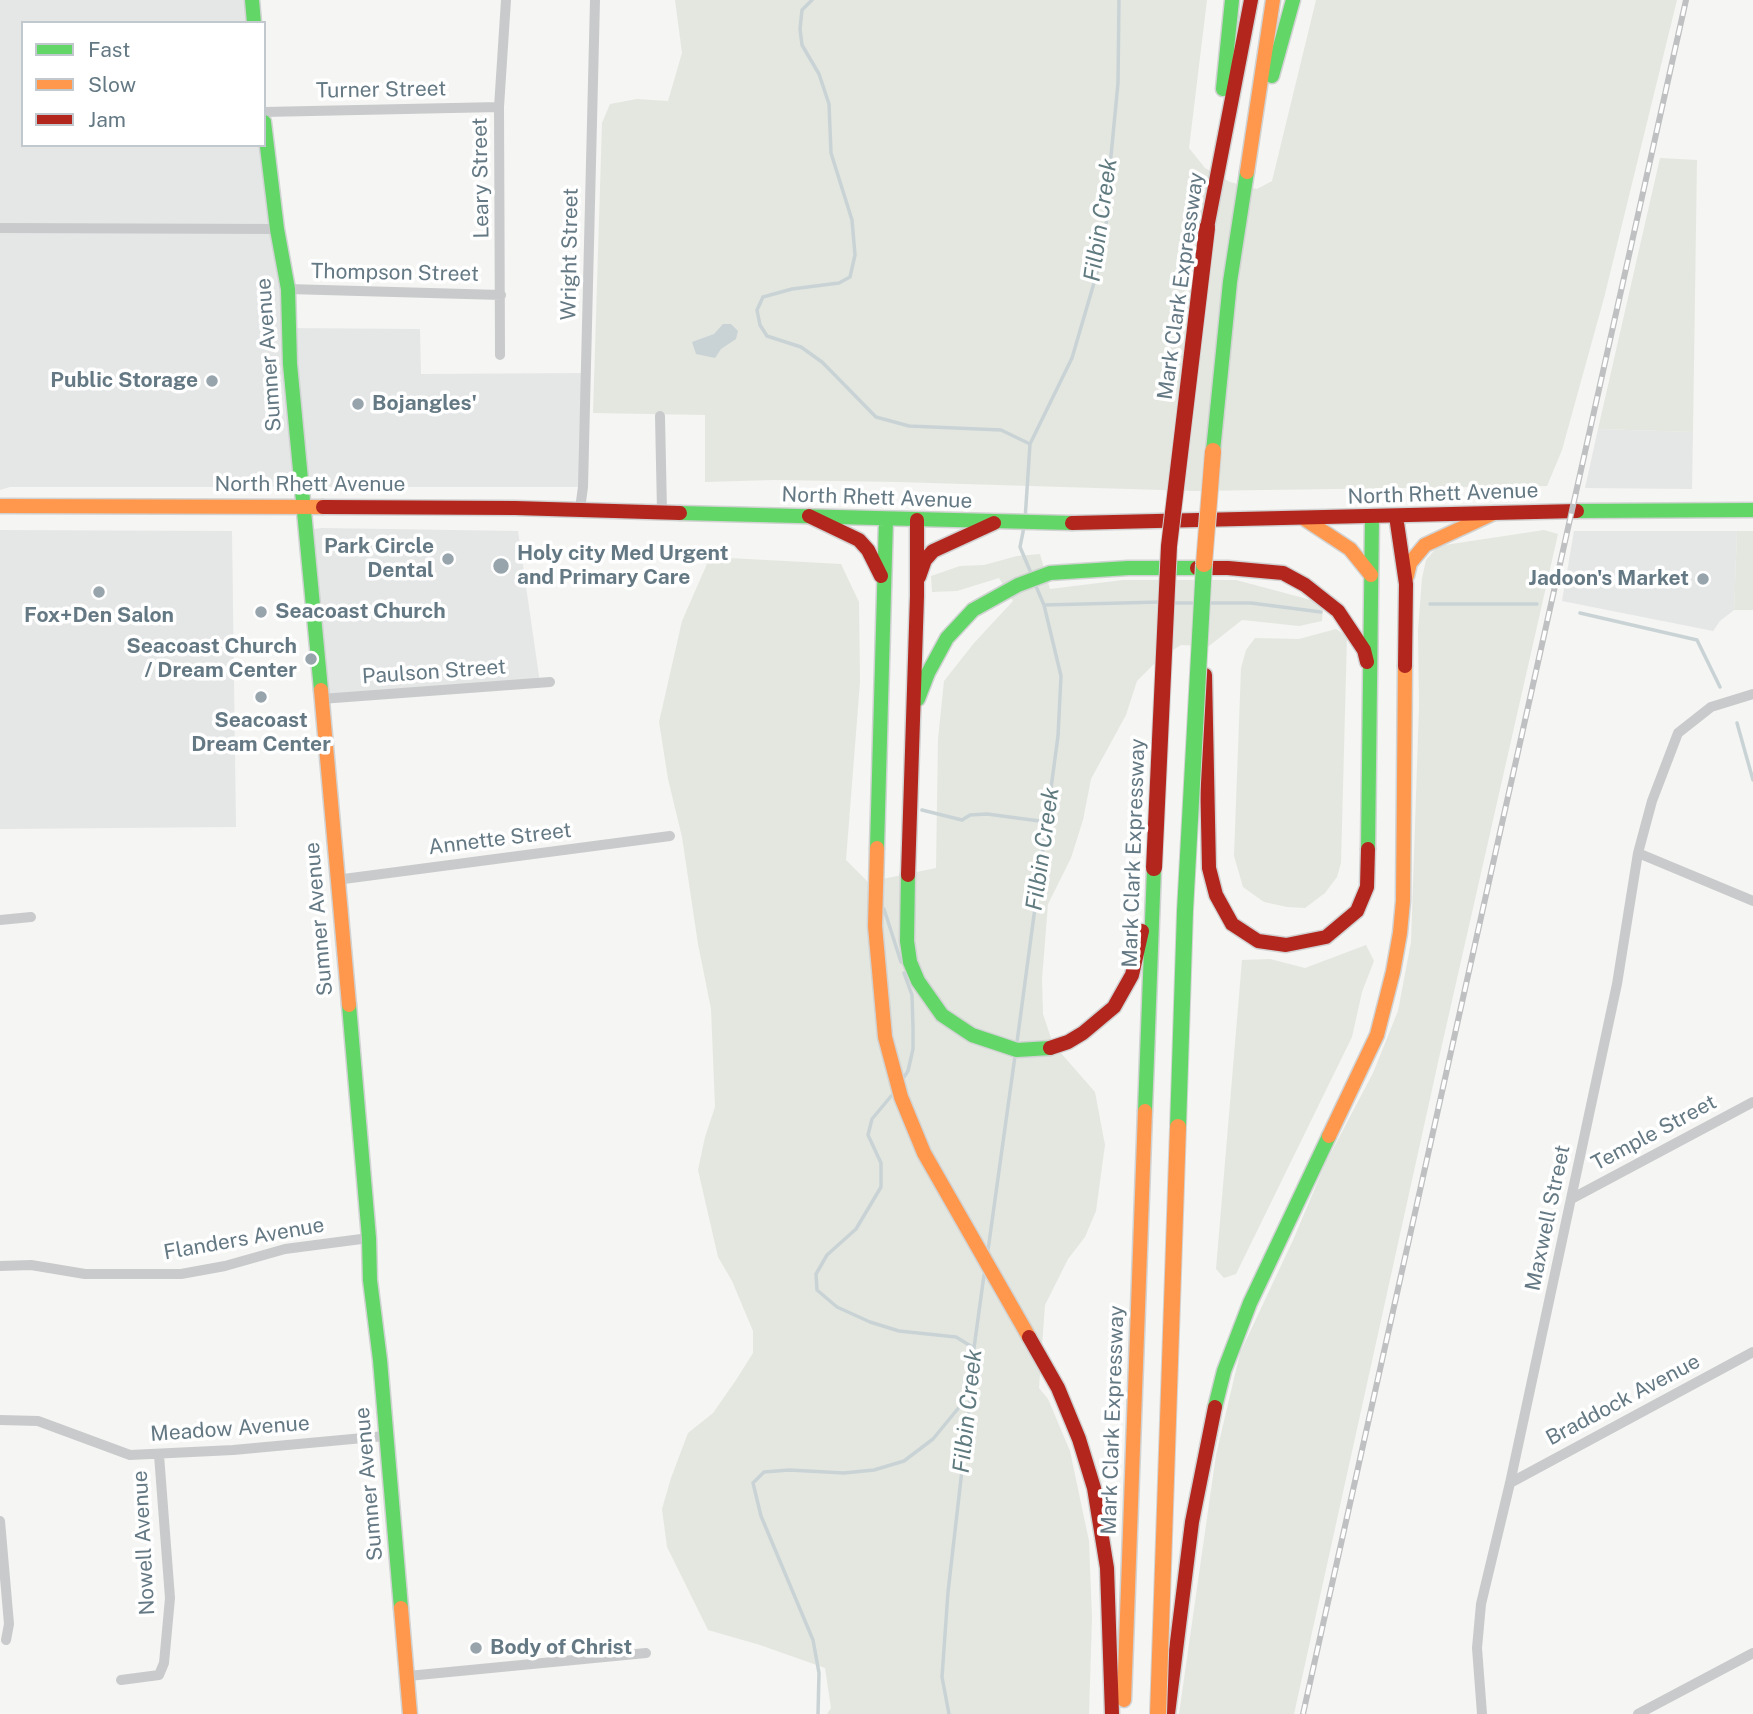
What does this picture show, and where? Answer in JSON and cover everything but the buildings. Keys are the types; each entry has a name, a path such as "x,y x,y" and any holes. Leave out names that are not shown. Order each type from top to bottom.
{"main road":[{"path":"252,0 254,21"},
{"path":"1207,228 1233,0"},
{"name":"Mark Clark Expressway","path":"1123,1714 1154,869 1170,546 1207,228 1251,0"},
{"path":"1158,1714 1178,1064 1203,575 1228,295 1273,0"},
{"path":"1246,165 1293,0"},
{"name":"Sumner Avenue","path":"266,138 277,229 288,289 289,357 410,1714"},
{"name":"North Rhett Avenue","path":"0,506 580,509 1042,524 1753,510"},
{"path":"1406,584 1410,563 1425,545 1494,513"},
{"path":"809,516 859,540 868,550 883,580"},
{"path":"1168,1714 1192,1522 1208,1435 1224,1371 1272,1253 1377,1035 1400,933 1406,584 1396,516"},
{"path":"1203,575 1209,868 1216,895 1232,924 1258,941 1286,945 1314,941 1326,937 1348,921 1357,911 1367,887 1372,517"},
{"path":"1303,518 1350,549 1371,575"},
{"path":"886,519 875,926 885,1037 910,1123 924,1153 1058,1388 1079,1439 1094,1488 1108,1568 1112,1714"},
{"path":"916,520 917,596 907,941 910,962 918,981 942,1015 955,1026 985,1041 1017,1050 1051,1048 1068,1042 1101,1020 1114,1007 1129,983 1138,955 1154,869"},
{"path":"917,596 919,577 925,560 933,551 994,523"},
{"path":"911,734 919,695 947,638 973,610 992,598 1018,584 1050,573 1162,568 1247,568 1283,573 1324,597 1338,611 1364,650 1371,674"}],"street":[{"name":"Leary Street","path":"500,355 499,107 506,0"},
{"name":"Wright Street","path":"580,509 583,487 595,0"},
{"name":"Turner Street","path":"266,112 499,107"},
{"path":"0,229 277,229"},
{"name":"Thompson Street","path":"288,289 501,295"},
{"path":"660,416 662,511"},
{"name":"Paulson Street","path":"321,699 550,682"},
{"name":"Maxwell Street","path":"1482,1714 1477,1648 1481,1604 1573,1198 1617,984 1638,853 1652,802 1678,733 1711,707 1753,694"},
{"name":"Annette Street","path":"336,880 670,836"},
{"path":"1638,853 1753,901"},
{"path":"0,920 31,917"},
{"name":"Temple Street","path":"1573,1198 1753,1102"},
{"name":"Flanders Avenue","path":"0,1266 31,1265 85,1274 181,1274 225,1266 285,1248 369,1238"},
{"name":"Braddock Avenue","path":"1510,1482 1753,1352"},
{"name":"Meadow Avenue","path":"0,1420 38,1421 130,1455 159,1455 385,1436"},
{"name":"Nowell Avenue","path":"121,1680 159,1675 164,1663 170,1598 159,1455"},
{"path":"0,1521 9,1623 6,1640"},
{"path":"408,1676 646,1653"},
{"path":"1638,1714 1753,1653"}],"shaded area":[{"path":"0,0 252,0 254,21 21,21 21,147 264,147 289,328 420,329 421,374 586,373 583,487 10,487 0,490"},
{"path":"675,0 1207,0 1189,148 1205,168 1230,182 1257,189 1272,181 1316,0 1677,0 1604,298 1562,450 1547,486 1195,491 898,482 705,482 705,415 593,413 602,123 610,104 637,99 668,101 682,53"},
{"path":"1660,158 1697,160 1693,432 1598,429"},
{"path":"723,324 731,324 738,331 736,339 721,349 715,358 696,354 692,342 714,334"},
{"path":"1598,429 1693,432 1692,489 1585,488"},
{"path":"0,530 232,531 236,827 0,829"},
{"path":"306,530 518,531 540,683 321,699"},
{"path":"1544,530 1558,534 1294,1714 1179,1714 1216,1455 1240,1353 1325,1164 1373,1073 1398,1011 1411,942 1419,707 1418,630 1426,560 1438,546"},
{"path":"1574,531 1737,531 1734,610 1720,621 1713,631 1562,601"},
{"path":"1737,531 1753,531 1753,610 1734,610"},
{"path":"1040,554 1050,589 1123,580 1236,580 1311,600 1323,606 1322,621 1299,626 1242,620 1209,646 1181,645 1159,659 1137,681 1126,715 1091,779 1083,820 1071,858 1048,904 1042,979 1043,1014 1053,1044 1095,1092 1105,1145 1096,1211 1085,1237 1068,1259 1045,1305 1039,1388 1048,1399 1070,1451 1089,1541 1092,1618 1089,1714 827,1714 831,1708 825,1668 708,1630 667,1547 662,1509 688,1433 713,1413 736,1380 753,1353 753,1331 732,1281 718,1257 698,1170 715,1107 711,1009 682,837 668,779 659,722 682,621 710,557 841,564 859,602 860,682 846,860 868,882 936,868 938,739 944,681 974,643 1013,601 999,578 957,591 932,592 931,576 960,566 984,565 1017,556"},
{"path":"1336,629 1347,636 1341,863 1337,877 1325,893 1305,908 1264,902 1243,887 1234,856 1241,668 1246,650 1255,638 1299,639"},
{"path":"1366,945 1374,961 1362,992 1352,1037 1236,1274 1224,1278 1216,1269 1242,960 1270,959 1305,968"}],"waterway":[{"path":"812,0 802,10 802,45 819,74 829,104 831,153 852,220 855,255 850,277 839,283 792,289 763,297 757,310 760,325 767,336 801,347 822,362 876,417 909,426 1001,430 1030,444"},
{"name":"Filbin Creek","path":"1025,520 1030,444 1072,358 1101,259 1118,83 1119,0"},
{"name":"Filbin Creek","path":"1024,527 1020,547 1031,573"},
{"name":"Filbin Creek","path":"1017,1042 1058,736 1061,676 1044,605 1035,584"},
{"path":"1044,605 1161,602"},
{"path":"1172,603 1196,603"},
{"path":"1207,603 1251,603 1321,612"},
{"path":"1430,604 1537,604"},
{"path":"1580,613 1697,640 1720,687"},
{"path":"1737,723 1753,780"},
{"path":"922,810 962,820 970,815 987,814 1047,822"},
{"path":"884,909 901,962"},
{"path":"904,973 912,995 913,1049 904,1077"},
{"name":"Filbin Creek","path":"988,1250 1015,1056"},
{"path":"892,1095 872,1119 868,1135 881,1163 881,1187 856,1229 827,1255 816,1274 817,1290 837,1307 870,1322 899,1331 956,1337 974,1348"},
{"name":"Filbin Creek","path":"949,1714 942,1677 948,1592 984,1275"},
{"path":"818,1714 819,1673 813,1640 761,1516 753,1483 764,1472 789,1470 844,1473 874,1470 904,1461 933,1439 970,1394"}],"railway":[{"path":"1303,1714 1686,0"}],"traffic: fast":[{"path":"252,0 254,21"},
{"path":"1223,89 1232,0"},
{"path":"1272,76 1293,0"},
{"path":"266,138 277,229 288,289 290,364 321,690"},
{"path":"1213,451 1230,282 1247,172"},
{"path":"1577,511 1753,510"},
{"path":"680,513 1072,523"},
{"path":"1368,849 1372,517"},
{"path":"877,848 886,519"},
{"path":"1178,1127 1185,911 1204,564"},
{"path":"918,699 928,673 947,638 973,610 1018,585 1050,573 1128,568 1197,568"},
{"path":"1145,1111 1154,868"},
{"path":"908,875 907,941 910,962 918,981 942,1015 972,1035 1017,1050 1050,1048"},
{"path":"349,1005 369,1238 370,1280 380,1360 401,1608"},
{"path":"1215,1407 1224,1371 1250,1303 1329,1136"}],"traffic: slow":[{"path":"1247,172 1273,0"},
{"path":"1204,564 1213,451"},
{"path":"0,506 323,507"},
{"path":"1407,576 1410,563 1425,545 1494,513"},
{"path":"1303,518 1350,549 1371,575"},
{"path":"1329,1136 1377,1035 1400,933 1403,901 1405,666"},
{"path":"321,690 349,1005"},
{"path":"877,848 875,926 885,1037 901,1097 924,1153 1029,1337"},
{"path":"1124,1700 1145,1111"},
{"path":"1158,1714 1178,1127"},
{"path":"401,1608 410,1714"}],"traffic: jam":[{"path":"1207,228 1251,0"},
{"path":"1154,868 1169,546 1207,228"},
{"path":"323,507 515,508 680,513"},
{"path":"1072,523 1577,511"},
{"path":"809,516 859,540 868,550 881,576"},
{"path":"1396,516 1406,584 1405,666"},
{"path":"908,875 917,520"},
{"path":"919,577 925,560 933,551 994,523"},
{"path":"1197,568 1283,573 1305,585 1338,611 1364,650 1367,662"},
{"path":"1205,675 1209,868 1216,895 1232,924 1258,941 1286,945 1326,937 1357,911 1367,887 1368,849"},
{"path":"1050,1048 1083,1033 1114,1007 1132,975 1142,931"},
{"path":"1029,1337 1058,1388 1079,1439 1094,1488 1107,1568 1112,1714"},
{"path":"1168,1714 1192,1522 1215,1407"}],"place":[{"name":"Public Storage","path":"212,381"},
{"name":"Bojangles'","path":"358,404"},
{"name":"Park Circle Dental","path":"448,559"},
{"name":"Holy city Med Urgent and Primary Care","path":"501,566"},
{"name":"Jadoon's Market","path":"1703,579"},
{"name":"Fox+Den Salon","path":"99,592"},
{"name":"Seacoast Church","path":"261,612"},
{"name":"Seacoast Church / Dream Center","path":"311,659"},
{"name":"Seacoast Dream Center","path":"261,697"},
{"name":"Body of Christ","path":"476,1648"}]}
